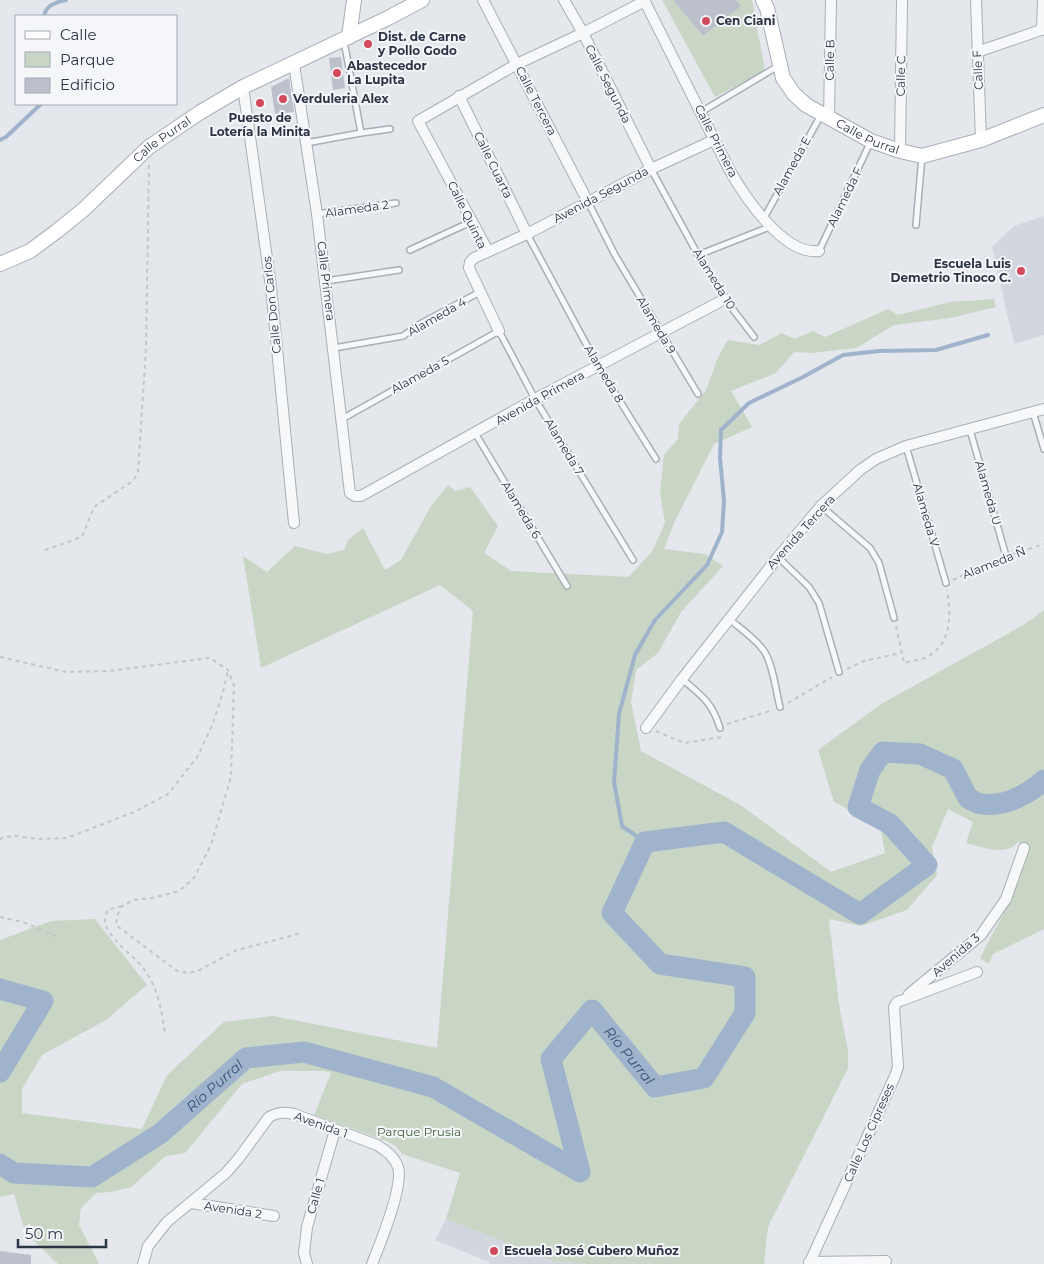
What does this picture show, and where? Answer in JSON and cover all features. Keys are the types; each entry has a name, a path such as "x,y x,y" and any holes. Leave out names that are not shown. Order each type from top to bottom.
{"street":[{"path":"346,38 354,0"},
{"name":"Calle Purral","path":"0,264 30,251 57,231 149,147 199,113 243,87 294,64 422,0"},
{"name":"Calle Tercera","path":"483,0 588,202"},
{"name":"Calle Segunda","path":"564,0 583,33 651,169"},
{"path":"459,96 517,64 583,33 645,0"},
{"name":"Calle Primera","path":"645,0 714,140 740,188 764,218 790,242 802,250 819,251"},
{"name":"Calle Purral","path":"763,0 767,8 784,78 794,94 806,106 871,141 922,156 981,140 1044,115"},
{"name":"Calle B","path":"825,117 831,0"},
{"name":"Calle C","path":"900,151 902,0"},
{"name":"Calle F","path":"976,0 981,140"},
{"path":"977,52 1043,29 1043,0"},
{"name":"Calle Primera","path":"294,64 326,281 350,493 355,496"},
{"name":"Calle Don Carlos","path":"243,87 271,287 294,523"},
{"name":"Calle Quinta","path":"459,96 418,121 488,251 474,258 470,262 470,268 499,331"},
{"name":"Calle Cuarta","path":"459,96 527,234"},
{"name":"Avenida Segunda","path":"488,251 527,234 651,169 714,140"},
{"name":"Avenida Primera","path":"355,496 361,496 535,398 725,299"},
{"name":"Avenida Tercera","path":"646,728 778,557 821,506 860,470 876,459 906,446 1044,409"},
{"name":"Avenida 3","path":"903,1000 981,935 1006,899 1024,848"},
{"path":"903,1000 977,972"},
{"name":"Calle Los Cipreses","path":"809,1263 895,1076 898,1067 894,1007 897,1002 903,1000"},
{"name":"Avenida 1","path":"143,1264 148,1246 167,1222 226,1173 263,1124 276,1113 294,1114 377,1145 388,1152 394,1159 398,1168 399,1184 372,1264"},
{"name":"Calle 1","path":"307,1264 304,1253 307,1227 336,1130"},
{"name":"Avenida 2","path":"191,1203 274,1216"},
{"path":"809,1263 886,1262"}],"lane":[{"path":"346,38 361,133"},
{"path":"701,112 780,65"},
{"name":"Alameda E","path":"764,218 825,117"},
{"path":"306,143 390,129"},
{"name":"Alameda F","path":"819,251 871,141"},
{"path":"916,225 922,156"},
{"name":"Alameda 10","path":"651,169 698,255 725,299 754,337"},
{"name":"Alameda 9","path":"588,202 615,255 698,394"},
{"name":"Alameda 2","path":"317,214 396,203"},
{"path":"410,250 473,220"},
{"path":"698,255 772,226"},
{"name":"Alameda 8","path":"527,234 598,366 656,459"},
{"path":"326,281 399,270"},
{"name":"Alameda 4","path":"334,348 403,336 420,324 480,292"},
{"name":"Alameda 7","path":"499,331 535,398 633,560"},
{"name":"Alameda 5","path":"342,419 499,331"},
{"path":"1033,412 1044,449"},
{"name":"Alameda U","path":"970,430 1006,556"},
{"name":"Alameda 6","path":"475,433 567,586"},
{"name":"Alameda V","path":"906,446 946,583"},
{"path":"821,506 870,548 879,563 894,618"},
{"path":"778,557 810,588 819,603 839,672"},
{"path":"729,619 765,652 780,708"},
{"path":"682,679 707,700 715,712 720,728"}],"path":[{"path":"45,550 82,537 94,507 133,481 138,472 146,348 149,147"},
{"name":"Alameda Ñ","path":"894,618 904,663 927,657 943,643 949,627 950,608 946,583 1006,556 1044,544"},
{"path":"0,657 66,672 108,671 210,658 228,670 234,685 231,777 206,857 194,878 180,891 134,900 107,910 105,923 114,939 128,951 146,972 160,1001 165,1034"},
{"path":"0,840 3,837 16,836 38,839 67,838 134,812 168,794 198,756 213,723 228,670"},
{"path":"122,906 117,916 116,925 177,970 188,973 198,971 236,950 302,934"},
{"path":"0,917 23,922 60,938"}],"shaded area":[{"name":"Escuela Luis Demetrio Tinoco C.","path":"1044,216 1044,335 1014,344 992,247 1014,226"},
{"name":"Escuela José Cubero Muñoz","path":"446,1219 553,1261 588,1264 489,1264 489,1262 435,1240"}],"green space":[{"path":"662,0 673,0 703,36 740,6 736,0 752,0 765,71 715,97"},
{"name":"Parque Prusia","path":"994,299 996,307 950,318 894,325 856,348 811,353 794,352 776,373 731,391 752,427 714,444 674,523 664,549 705,554 723,566 681,612 658,653 636,670 631,702 641,751 742,806 831,872 885,853 880,826 834,802 818,750 881,704 1025,624 1044,610 1044,929 993,954 989,964 980,958 1010,901 1029,846 1018,842 1013,847 1007,849 994,850 966,843 973,822 948,809 932,847 937,875 907,910 861,926 829,919 839,1004 848,1051 848,1068 768,1227 764,1264 588,1264 553,1261 446,1219 460,1173 402,1154 397,1147 389,1142 314,1115 331,1073 324,1071 280,1071 242,1084 185,1153 166,1156 131,1187 111,1192 96,1193 81,1208 79,1225 99,1264 58,1264 25,1232 14,1194 0,1197 0,940 51,921 95,919 147,985 106,1020 42,1055 22,1089 22,1113 142,1129 167,1075 224,1022 273,1016 437,1048 473,611 440,585 261,668 243,556 267,572 295,546 327,554 344,550 348,540 363,528 385,570 401,560 431,506 448,485 455,491 470,487 498,526 484,553 511,571 629,577 653,550 665,523 660,493 664,455 678,439 679,424 706,390 718,357 728,340 759,345 782,333 795,339 813,331 825,337 888,309 898,315 950,302"}],"building":[{"name":"Cen Ciani","path":"673,0 736,0 741,6 703,36"},
{"name":"Dist. de Carne y Pollo Godo","path":"370,38 374,47 365,50 361,41"},
{"name":"Abastecedor La Lupita","path":"341,57 345,88 333,90 329,58"},
{"name":"Verduleria Alex","path":"289,78 294,112 275,114 271,87"},
{"path":"0,1251 31,1255 31,1264 0,1264"}],"waterway":[{"path":"44,15 49,7 66,0"},
{"path":"0,140 6,137 40,105"},
{"path":"645,842 622,826 614,782 619,714 635,655 655,620 707,565 722,532 724,501 720,458 721,430 749,403 843,355 879,351 936,350 988,335"},
{"name":"Río Purral","path":"0,1164 14,1173 92,1177 161,1133 246,1058 304,1052 433,1087 580,1172 551,1059 592,1010 655,1087 704,1078 745,1013 745,977 660,964 612,913 645,842 724,832 860,914 927,865 890,824 858,807 870,770 883,752 920,754 953,769 968,798 981,804 1000,803 1024,795 1044,780"},
{"name":"Río Purral","path":"0,989 43,1001 0,1072"}],"place":[{"name":"Cen Ciani","path":"706,21"},
{"name":"Dist. de Carne y Pollo Godo","path":"368,44"},
{"name":"Abastecedor La Lupita","path":"337,73"},
{"name":"Verduleria Alex","path":"283,99"},
{"name":"Puesto de Lotería la Minita","path":"260,103"},
{"name":"Escuela Luis Demetrio Tinoco C.","path":"1021,271"},
{"name":"Escuela José Cubero Muñoz","path":"494,1251"}]}
